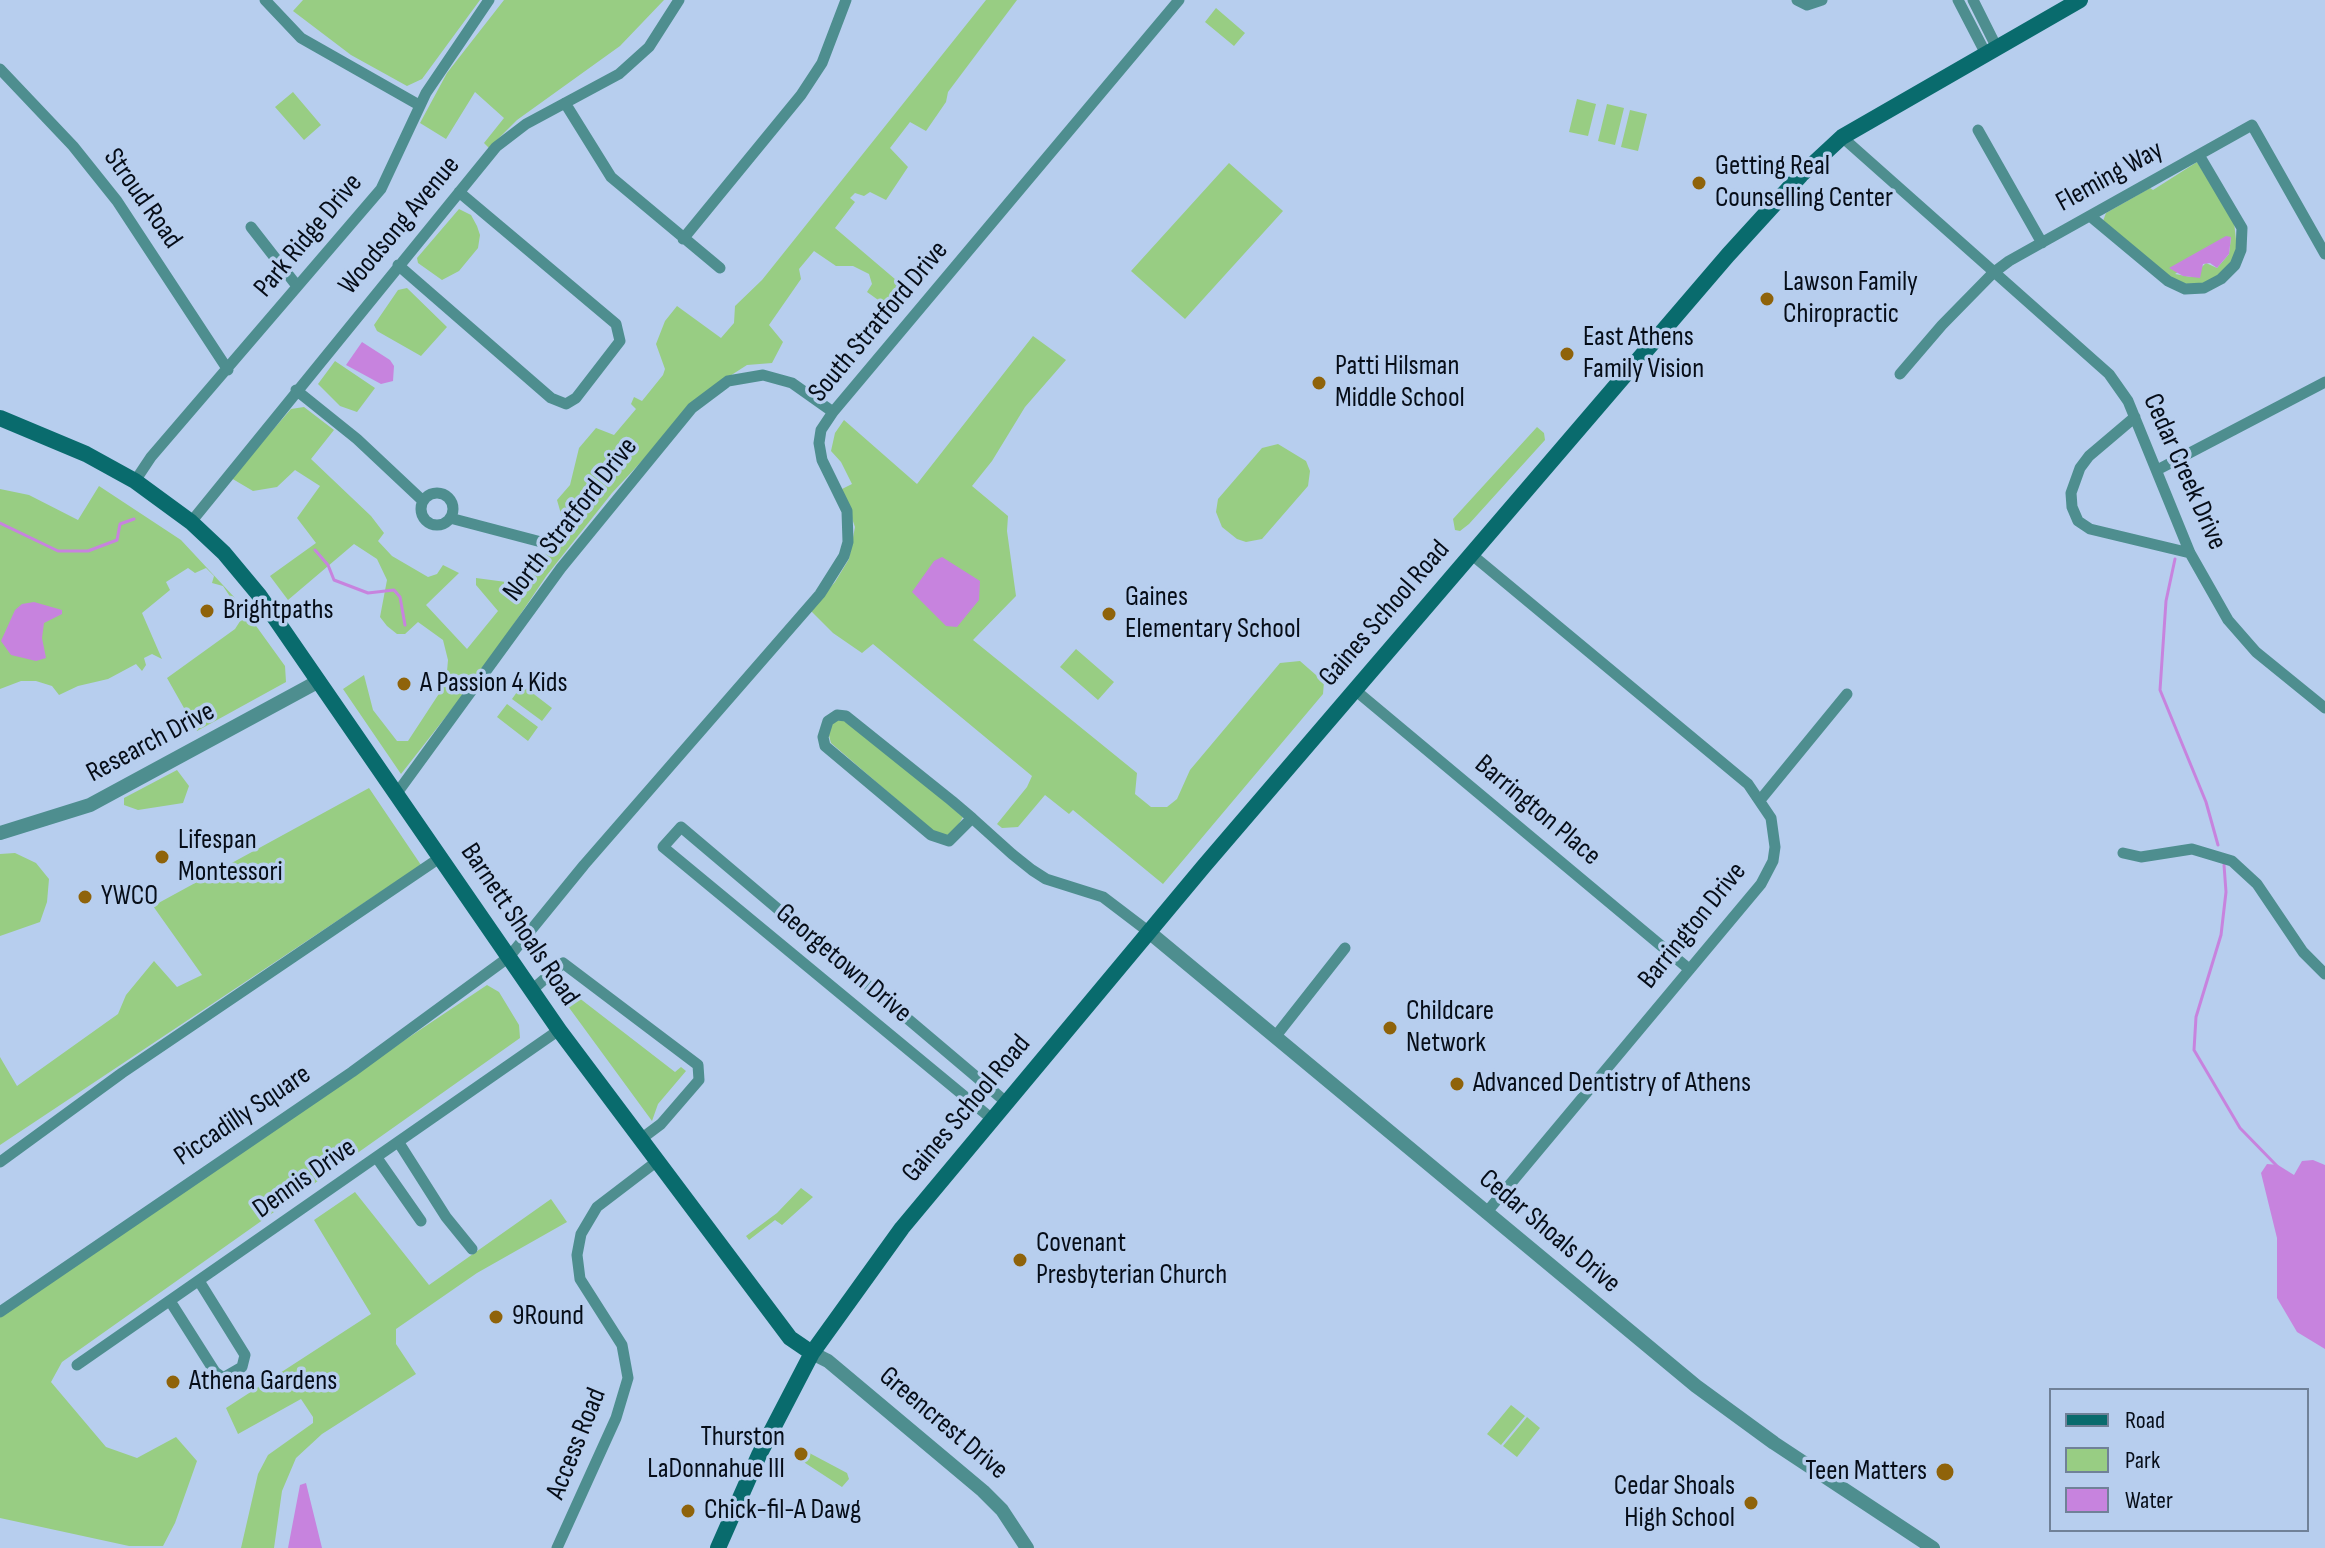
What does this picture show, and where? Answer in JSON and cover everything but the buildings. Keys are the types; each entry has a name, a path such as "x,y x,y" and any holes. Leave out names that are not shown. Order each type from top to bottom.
{"main road":[{"name":"Gaines School Road","path":"812,1353 895,1237 1006,1102 1776,200 1842,137 2080,0"},
{"name":"Barnett Shoals Road","path":"0,418 86,454 135,481 191,522 252,586 559,1030 790,1338 812,1353"},
{"path":"718,1548 759,1455 812,1353"}],"street":[{"path":"265,0 281,21 318,49 419,105"},
{"name":"Park Ridge Drive","path":"135,481 151,457 381,189 419,105 461,36 489,0"},
{"name":"Woodsong Avenue","path":"191,522 398,265 511,134 619,74 649,47 679,0"},
{"path":"683,239 801,95 822,63 846,0"},
{"name":"South Stratford Drive","path":"509,957 584,865 802,616 844,556 848,542 847,511 822,460 819,443 821,430 833,412 1179,0"},
{"path":"1797,0 1807,5 1822,0"},
{"path":"1958,0 1992,51"},
{"path":"1973,0 1992,51"},
{"name":"Stroud Road","path":"0,69 73,146 117,201 228,370"},
{"path":"565,103 602,168 720,268"},
{"name":"Fleming Way","path":"1900,374 1993,273 2252,125 2325,254"},
{"path":"1978,130 2042,243"},
{"name":"Cedar Creek Drive","path":"1842,137 1993,273 2098,362 2120,389 2135,417 2159,469 2190,553 2228,620 2256,652 2325,708"},
{"path":"2090,216 2168,281 2185,289 2204,288 2221,279 2235,265 2241,250 2242,228 2199,155"},
{"path":"398,265 551,398 566,404 576,398 620,341 616,324 459,192"},
{"path":"251,227 297,286"},
{"name":"North Stratford Drive","path":"397,793 561,568 692,408 728,381 763,375 792,383 833,412"},
{"path":"2159,469 2325,382"},
{"path":"296,390 357,439 423,501"},
{"path":"2135,417 2089,456 2080,468 2071,493 2072,507 2078,521 2090,529 2190,553"},
{"path":"436,493 445,496 453,508 450,518 442,525 426,521 421,511 423,501 436,493"},
{"path":"450,518 545,543"},
{"name":"Barrington Drive","path":"1471,554 1748,784 1761,799 1774,833 1773,861 1768,873 1486,1213"},
{"name":"Research Drive","path":"0,833 90,805 319,681"},
{"name":"Barrington Place","path":"1355,690 1689,969"},
{"path":"1761,799 1847,694"},
{"path":"972,818 949,841 931,835 825,746 823,737 828,721 837,715 855,722 972,818 1032,870 1046,879 1103,897 1149,932"},
{"name":"Georgetown Drive","path":"992,1119 663,847 681,827 1006,1102"},
{"path":"2123,853 2141,857 2192,849 2232,861 2257,884 2303,952 2325,974"},
{"path":"0,1162 148,1055 441,857"},
{"name":"Cedar Shoals Drive","path":"1149,932 1696,1386 1774,1443 1933,1548"},
{"path":"1275,1037 1345,948"},
{"name":"Piccadilly Square","path":"0,1312 352,1072 509,957"},
{"path":"532,990 563,963 698,1065 699,1080 661,1124 641,1139"},
{"name":"Dennis Drive","path":"77,1365 559,1030"},
{"path":"399,1143 446,1217 472,1249"},
{"path":"377,1158 421,1221"},
{"name":"Access Road","path":"557,1548 624,1398 628,1378 622,1345 580,1279 578,1244 587,1220 597,1207 656,1162"},
{"path":"170,1301 215,1372 223,1378 242,1367 245,1355 199,1281"},
{"name":"Greencrest Drive","path":"812,1353 828,1361 983,1491 1002,1510 1027,1548"}],"green space":[{"path":"303,0 480,0 422,79 407,86 351,55 293,11"},
{"path":"504,0 664,0 620,46 517,120 489,148 484,143 504,118 475,92 446,139 420,123 447,73"},
{"path":"986,0 1017,0 948,92 946,102 926,131 910,122 890,148 908,167 886,200 870,192 864,196 855,193 850,198 855,202 835,228 909,291 895,312 867,292 872,284 869,274 853,266 836,266 814,251 799,269 801,279 769,325 783,342 772,363 747,365 708,390 612,493 547,575 484,668 401,774 343,689 364,675 373,710 397,741 408,741 446,683 448,660 443,640 418,622 405,634 397,634 387,626 380,617 387,580 377,559 354,544 288,600 270,576 316,543 297,518 320,486 295,470 277,487 253,491 231,478 291,409 304,407 334,430 311,459 371,516 384,533 378,541 392,556 428,577 437,574 443,565 459,573 426,605 467,649 498,611 476,585 476,578 521,584 545,555 563,521 557,500 570,485 579,448 596,428 614,435 636,409 631,404 634,397 642,401 663,375 665,369 656,344 665,321 677,306 721,338 734,323 735,306 762,280"},
{"path":"1216,8 1245,33 1234,46 1205,22"},
{"path":"293,92 321,125 304,140 275,107"},
{"path":"1577,99 1596,104 1588,136 1569,132"},
{"path":"1607,104 1624,108 1615,145 1598,141"},
{"path":"1630,110 1647,114 1638,151 1621,147"},
{"path":"2197,162 2234,222 2237,249 2233,261 2221,275 2203,283 2187,284 2174,280 2103,221 2106,213 2150,188 2153,190","holes":["2231,237 2229,254 2217,268 2206,263 2191,277 2175,274"]},
{"path":"1229,163 1283,211 1185,319 1131,271"},
{"path":"459,209 471,215 477,226 480,235 478,248 459,271 442,280 418,263 417,258"},
{"path":"407,288 447,327 421,356 377,331 374,325 398,290"},
{"path":"1033,336 1066,360 1025,407 992,461 972,486 1008,516 1007,531 1016,596 973,640 1137,773 1135,794 1151,807 1167,807 1177,799 1190,770 1280,663 1300,661 1324,682 1323,694 1163,884 1073,810 1069,814 1045,795 1018,827 1002,828 997,824 1027,787 1032,776 873,644 862,653 833,633 810,610 835,582 849,559 855,527 842,489 852,484 841,462 831,451 835,433 844,420 917,484"},
{"path":"335,361 375,388 357,412 340,406 318,384"},
{"path":"1537,427 1544,433 1545,440 1469,524 1460,531 1455,530 1453,519"},
{"path":"1278,444 1306,461 1310,471 1308,486 1262,539 1246,542 1237,539 1222,527 1216,512 1218,499 1262,448"},
{"path":"99,486 181,540 235,598 229,603 229,595 223,586 212,583 214,576 206,568 195,573 188,568 166,582 170,590 142,613 162,659 152,654 144,658 146,665 142,671 136,664 108,679 78,686 59,695 52,686 36,681 21,681 0,689 0,489 29,495 78,520"},
{"path":"246,612 285,666 286,682 197,731 167,678 235,629"},
{"path":"1076,649 1114,682 1098,700 1060,667"},
{"path":"522,685 552,708 542,721 512,699"},
{"path":"507,704 538,727 528,741 497,717"},
{"path":"834,720 850,721 963,817 952,835 939,836 831,743 827,728"},
{"path":"177,770 189,786 183,803 138,810 124,805 124,798"},
{"path":"369,788 421,865 0,1145 0,1057 17,1086 118,1014 126,995 154,961 177,987 202,975 153,906"},
{"path":"15,853 36,863 49,879 47,902 40,922 0,936 0,854"},
{"path":"556,978 564,978 565,987 675,1072 681,1067 686,1071 658,1104 652,1121 551,983"},
{"path":"487,985 499,992 519,1025 520,1038 62,1362 51,1382 106,1447 137,1458 176,1437 197,1461 175,1523 163,1546 129,1546 0,1518 0,1311"},
{"path":"801,1188 813,1197 782,1225 775,1220 749,1240 746,1236 777,1213"},
{"path":"355,1192 429,1285 551,1199 567,1222 477,1273 396,1329 396,1344 416,1374 322,1434 296,1458 282,1491 274,1548 241,1548 258,1474 268,1455 313,1423 313,1417 301,1399 238,1434 226,1408 371,1314 314,1220"},
{"path":"1511,1405 1525,1416 1501,1445 1487,1434"},
{"path":"1527,1417 1540,1428 1517,1457 1503,1446"},
{"path":"800,1448 847,1473 849,1479 842,1487 799,1459 797,1454"}],"water":[{"path":"2226,236 2231,237 2229,254 2217,268 2210,263 2203,264 2200,278 2183,276 2169,268"},
{"path":"362,342 390,360 394,366 393,381 381,384 346,365"},
{"path":"942,557 980,581 979,600 957,627 946,626 912,592 934,561"},
{"path":"34,602 62,610 62,614 44,623 42,638 46,658 36,661 11,655 1,641 15,610 22,604"},
{"path":"2313,1160 2325,1165 2325,1349 2297,1332 2277,1298 2277,1238 2261,1173 2267,1164 2278,1165 2294,1175 2302,1161"},
{"path":"306,1483 322,1548 288,1548 300,1485"}],"waterway":[{"path":"0,523 58,551 88,551 117,540 120,524 134,519"},
{"path":"315,550 328,565 334,580 368,593 394,590 400,597 405,625"},
{"path":"2175,559 2166,601 2160,690 2206,802 2218,845"},
{"path":"2224,865 2226,892 2221,935 2196,1017 2194,1050 2240,1128 2277,1166"}],"place":[{"name":"Getting Real Counselling Center","path":"1699,183"},
{"name":"Lawson Family Chiropractic","path":"1767,299"},
{"name":"East Athens Family Vision","path":"1567,354"},
{"name":"Patti Hilsman Middle School","path":"1319,383"},
{"name":"Brightpaths","path":"207,611"},
{"name":"Gaines Elementary School","path":"1109,614"},
{"name":"A Passion 4 Kids","path":"404,684"},
{"name":"Lifespan Montessori","path":"162,857"},
{"name":"YWCO","path":"85,897"},
{"name":"Childcare Network","path":"1390,1028"},
{"name":"Advanced Dentistry of Athens","path":"1457,1084"},
{"name":"Covenant Presbyterian Church","path":"1020,1260"},
{"name":"9Round","path":"496,1317"},
{"name":"Athena Gardens","path":"173,1382"},
{"name":"Thurston LaDonnahue III","path":"801,1454"},
{"name":"Teen Matters","path":"1945,1472"},
{"name":"Cedar Shoals High School","path":"1751,1503"},
{"name":"Chick-fil-A Dawg","path":"688,1511"}]}
